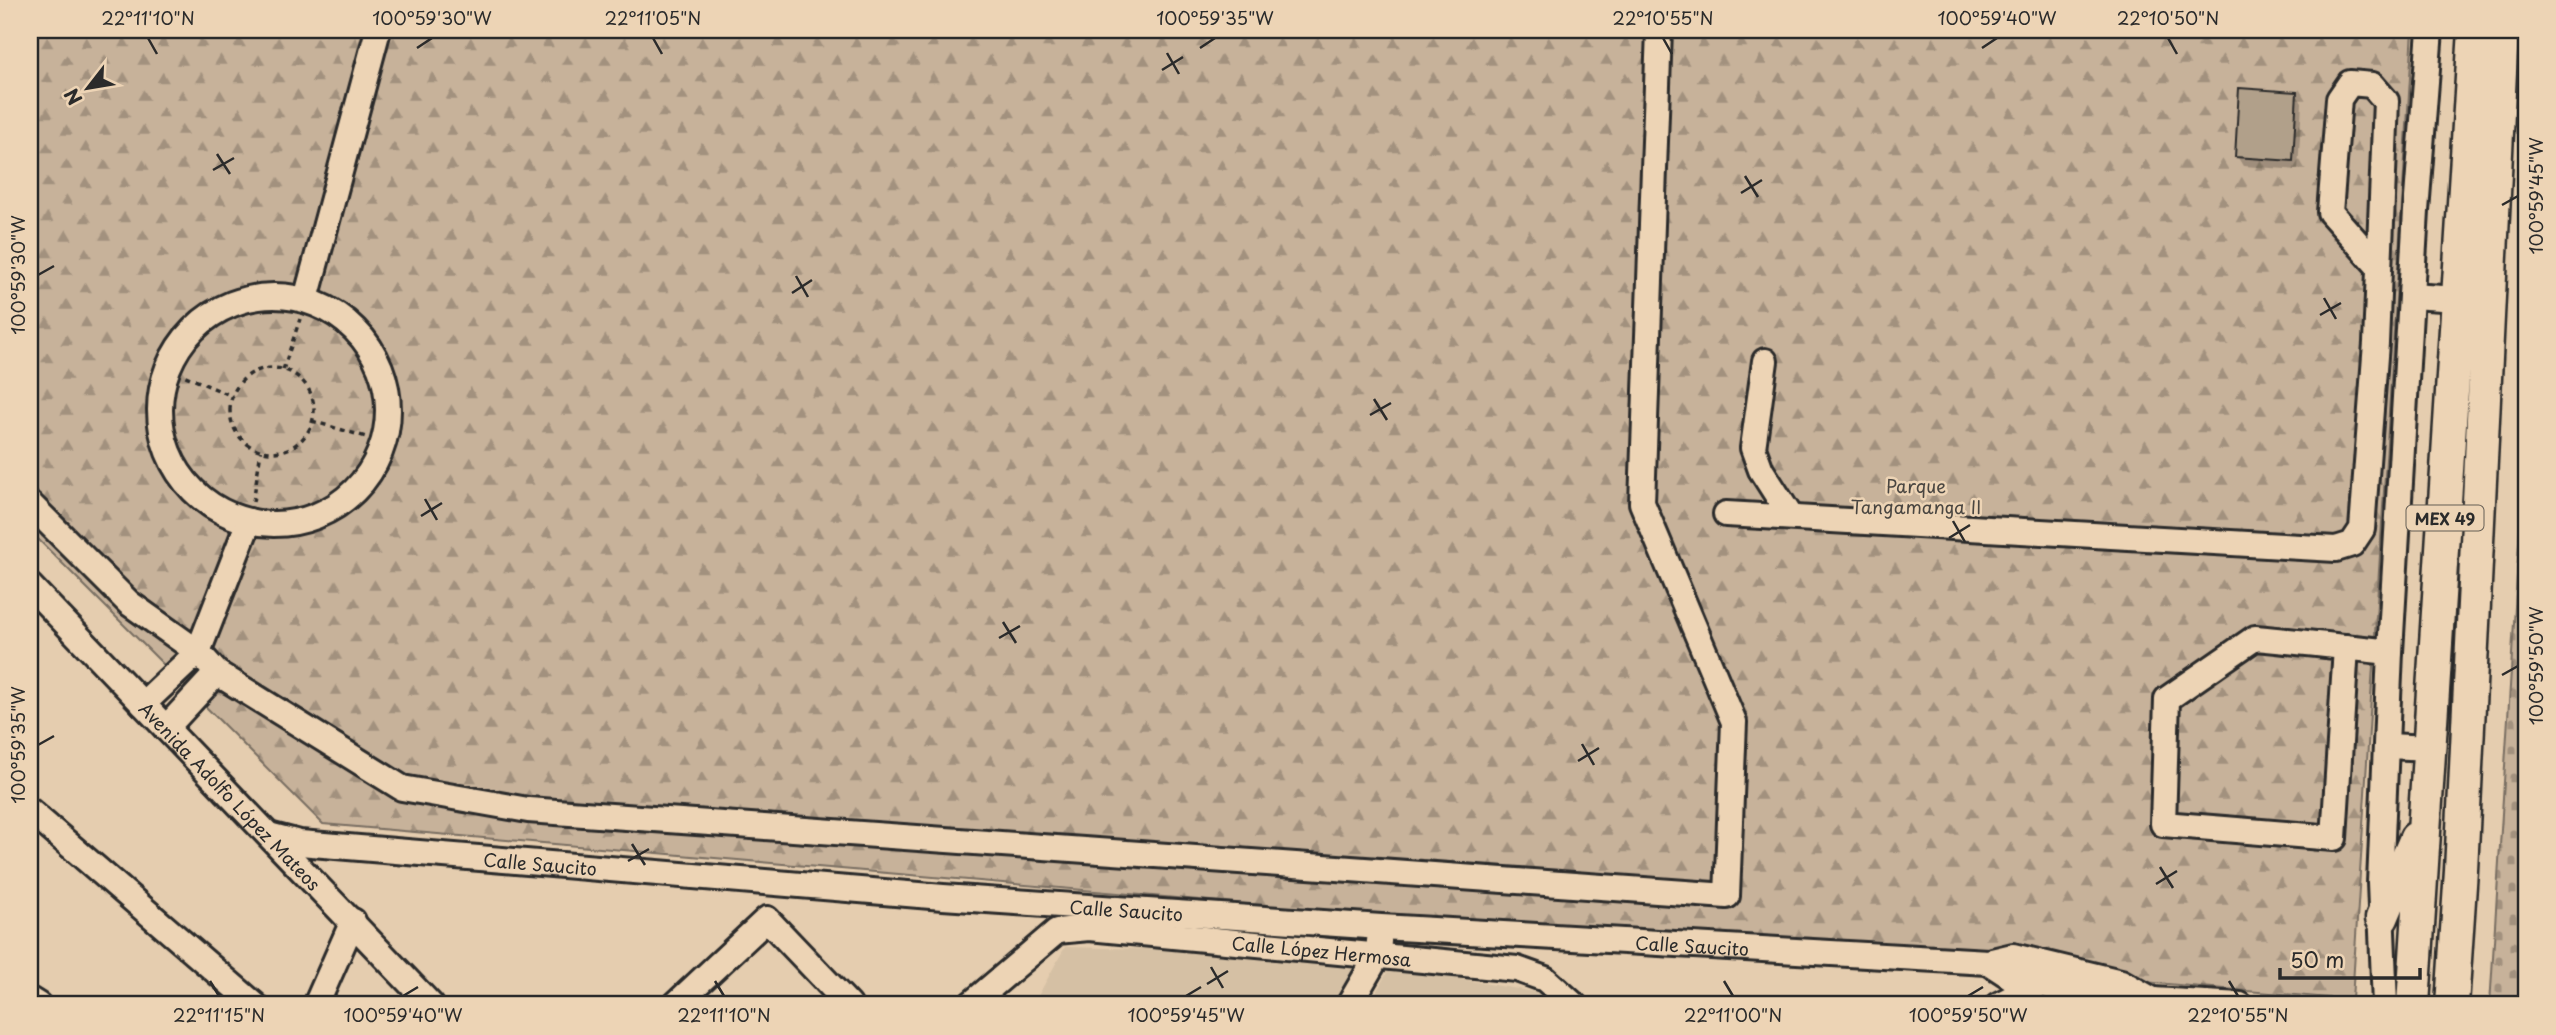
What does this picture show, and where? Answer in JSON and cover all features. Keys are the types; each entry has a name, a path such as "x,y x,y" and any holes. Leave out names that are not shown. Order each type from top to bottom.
{"main road":[{"name":"MEX 49","path":"2452,1005 2461,870 2485,97 2475,30"},
{"name":"MEX 49","path":"2413,1005 2458,299 2485,97 2502,30"},
{"path":"2382,918 2425,817"},
{"path":"2434,1005 2443,990 2449,914 2461,870"}],"street":[{"path":"306,299 378,30"},
{"path":"30,504 129,603 198,652 217,673 402,788 528,810 1727,896 1734,722 1642,503 1659,30"},
{"path":"2385,1005 2380,883 2390,652 2430,30"},
{"path":"1726,513 2336,550 2352,544 2362,529 2376,343 2386,101 2372,85 2350,83 2339,99 2330,212 2379,267"},
{"path":"257,295 306,299 342,317 370,346 386,383 389,423 378,461 343,503 307,521 267,525 228,516 195,493 165,447 159,407 167,368 187,333 219,308 257,295"},
{"path":"2411,296 2458,299"},
{"path":"2376,343 2408,344"},
{"path":"1765,361 1753,448 1761,470 1791,517"},
{"path":"144,704 198,652 249,521"},
{"name":"Avenida Adolfo López Mateos","path":"30,586 431,1005"},
{"path":"2346,647 2334,838 2163,824 2167,699 2255,638 2346,647 2390,652"},
{"path":"166,728 217,673"},
{"path":"2387,746 2431,748"},
{"path":"30,811 255,1005"},
{"name":"Calle Saucito","path":"269,835 300,843 943,897 1381,927 1987,962 2014,956 2121,982 2153,1000"},
{"path":"324,891 321,875 323,862 330,853 343,845"},
{"path":"675,1005 767,919 849,1005"},
{"path":"316,1005 353,921"},
{"path":"1349,1005 1378,955 1381,927"},
{"name":"Calle López Hermosa","path":"970,1005 1057,931 1089,928 1517,970 1545,979 1574,1005"},
{"name":"Calle Saucito","path":"1987,962 2011,977 2119,1003 2153,1000 2240,1005"},
{"name":"Calle Saucito","path":"1998,1005 2037,984 2074,972"},
{"path":"30,1000 38,1005"}],"path":[{"path":"283,370 306,299"},
{"path":"167,368 232,396"},
{"path":"264,368 283,370 301,380 310,392 314,407 312,421 299,443 286,450 271,453 261,451 244,442 234,431 229,410 232,396 239,383 250,374 264,368"},
{"path":"312,421 383,442"},
{"path":"249,521 261,451"}],"shaded area":[{"path":"1065,947 1368,954 1339,1005 1033,1005"},
{"path":"1390,967 1541,993 1550,1005 1369,1005"}],"green space":[{"name":"Parque Tangamanga II","path":"30,30 2413,30 2352,1000 323,824 30,531"},
{"path":"2526,431 2526,1005 2490,1005"}],"building":[{"path":"2239,88 2297,92 2293,161 2235,157"}]}
